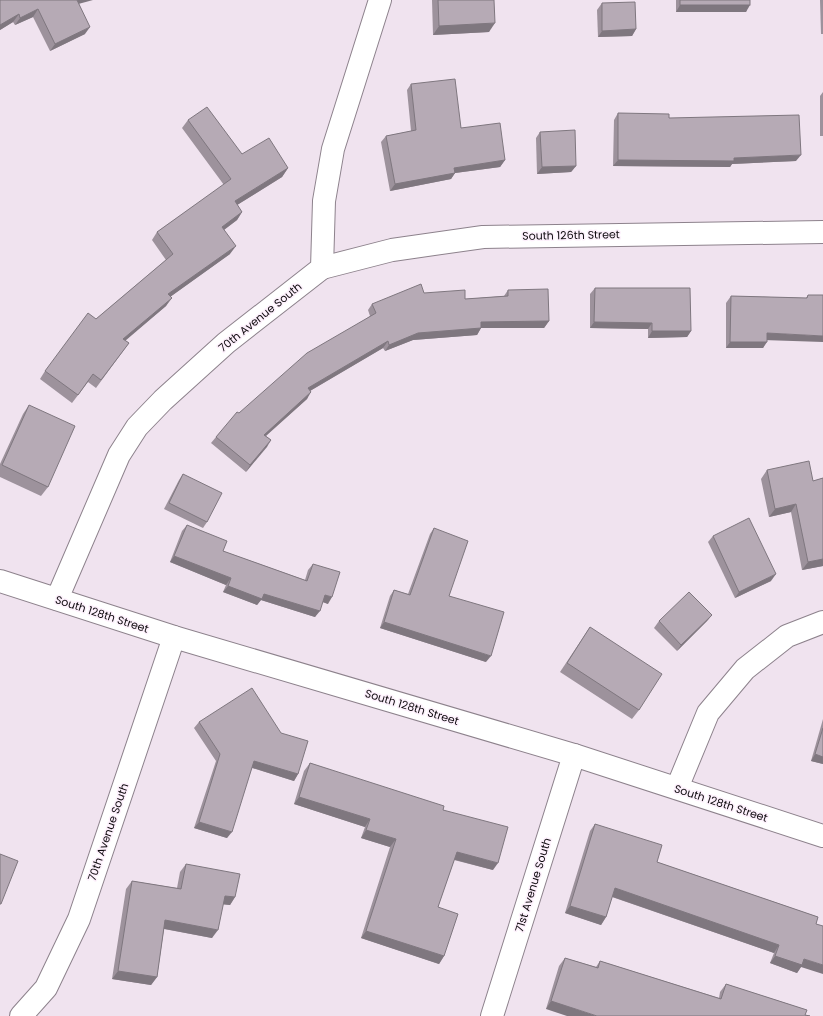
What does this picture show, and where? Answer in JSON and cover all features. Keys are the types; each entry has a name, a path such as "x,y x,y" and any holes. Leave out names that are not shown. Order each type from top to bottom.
{"street":[{"path":"322,268 324,201 333,149 380,0"},
{"name":"South 126th Street","path":"322,268 392,250 483,237 823,232"},
{"name":"70th Avenue South","path":"57,599 119,455 137,427 163,400 226,343 322,268"},
{"name":"South 128th Street","path":"0,581 174,636 574,755 823,836"},
{"path":"677,788 708,713 745,669 787,636 823,622"},
{"name":"70th Avenue South","path":"22,1016 46,988 79,920 174,636"},
{"name":"71st Avenue South","path":"492,1016 574,755"}],"building":[{"path":"0,0 77,0 90,27 55,44 38,9 20,18 19,14 0,25"},
{"path":"438,0 494,0 495,23 439,26"},
{"path":"680,0 750,0 750,5 680,5"},
{"path":"635,2 636,29 602,31 602,3"},
{"path":"455,79 461,128 500,123 505,160 454,168 455,173 395,184 386,136 416,130 411,84"},
{"path":"207,107 242,154 269,138 288,168 235,201 242,212 222,227 236,246 168,294 172,298 123,339 129,343 101,380 93,374 78,395 45,371 88,313 96,319 173,254 157,232 231,179 188,120"},
{"path":"618,113 669,114 669,118 799,115 801,155 734,158 734,161 618,160"},
{"path":"575,130 576,166 542,167 540,132"},
{"path":"421,284 424,293 465,290 465,299 508,296 508,290 548,289 549,321 481,322 481,328 418,333 389,345 388,341 308,388 311,392 264,435 271,440 250,465 216,437 237,412 239,413 307,353 376,313 372,304"},
{"path":"595,288 690,288 691,331 652,331 652,323 594,322"},
{"path":"808,295 823,295 823,336 767,333 767,342 730,342 731,296 807,298"},
{"path":"29,405 75,426 48,487 2,465"},
{"path":"809,461 813,481 823,478 823,559 808,562 796,504 775,509 767,470"},
{"path":"183,474 222,493 207,522 169,503"},
{"path":"749,518 776,574 739,592 713,536"},
{"path":"187,525 227,541 223,551 307,581 313,564 340,572 332,597 325,595 320,611 264,594 262,599 228,586 231,578 174,556"},
{"path":"434,528 468,541 449,596 504,612 491,656 384,622 394,590 410,595"},
{"path":"689,592 712,615 681,645 659,621"},
{"path":"590,627 662,674 639,710 567,663"},
{"path":"252,688 281,733 308,741 298,774 254,761 232,832 199,822 220,754 199,722"},
{"path":"823,728 823,757 815,754"},
{"path":"310,763 444,806 443,810 508,827 498,863 457,852 438,907 458,914 444,956 366,931 396,839 366,830 370,819 299,797"},
{"path":"595,824 662,845 657,862 818,917 816,924 823,926 823,965 804,959 802,965 775,956 779,945 615,888 606,917 570,906"},
{"path":"0,854 18,861 1,904 0,904"},
{"path":"186,864 240,874 235,897 225,896 218,930 165,920 157,977 118,971 132,881 181,889"},
{"path":"565,958 598,968 600,961 721,999 726,984 807,1010 805,1015 810,1016 597,1016 551,1001"}]}
